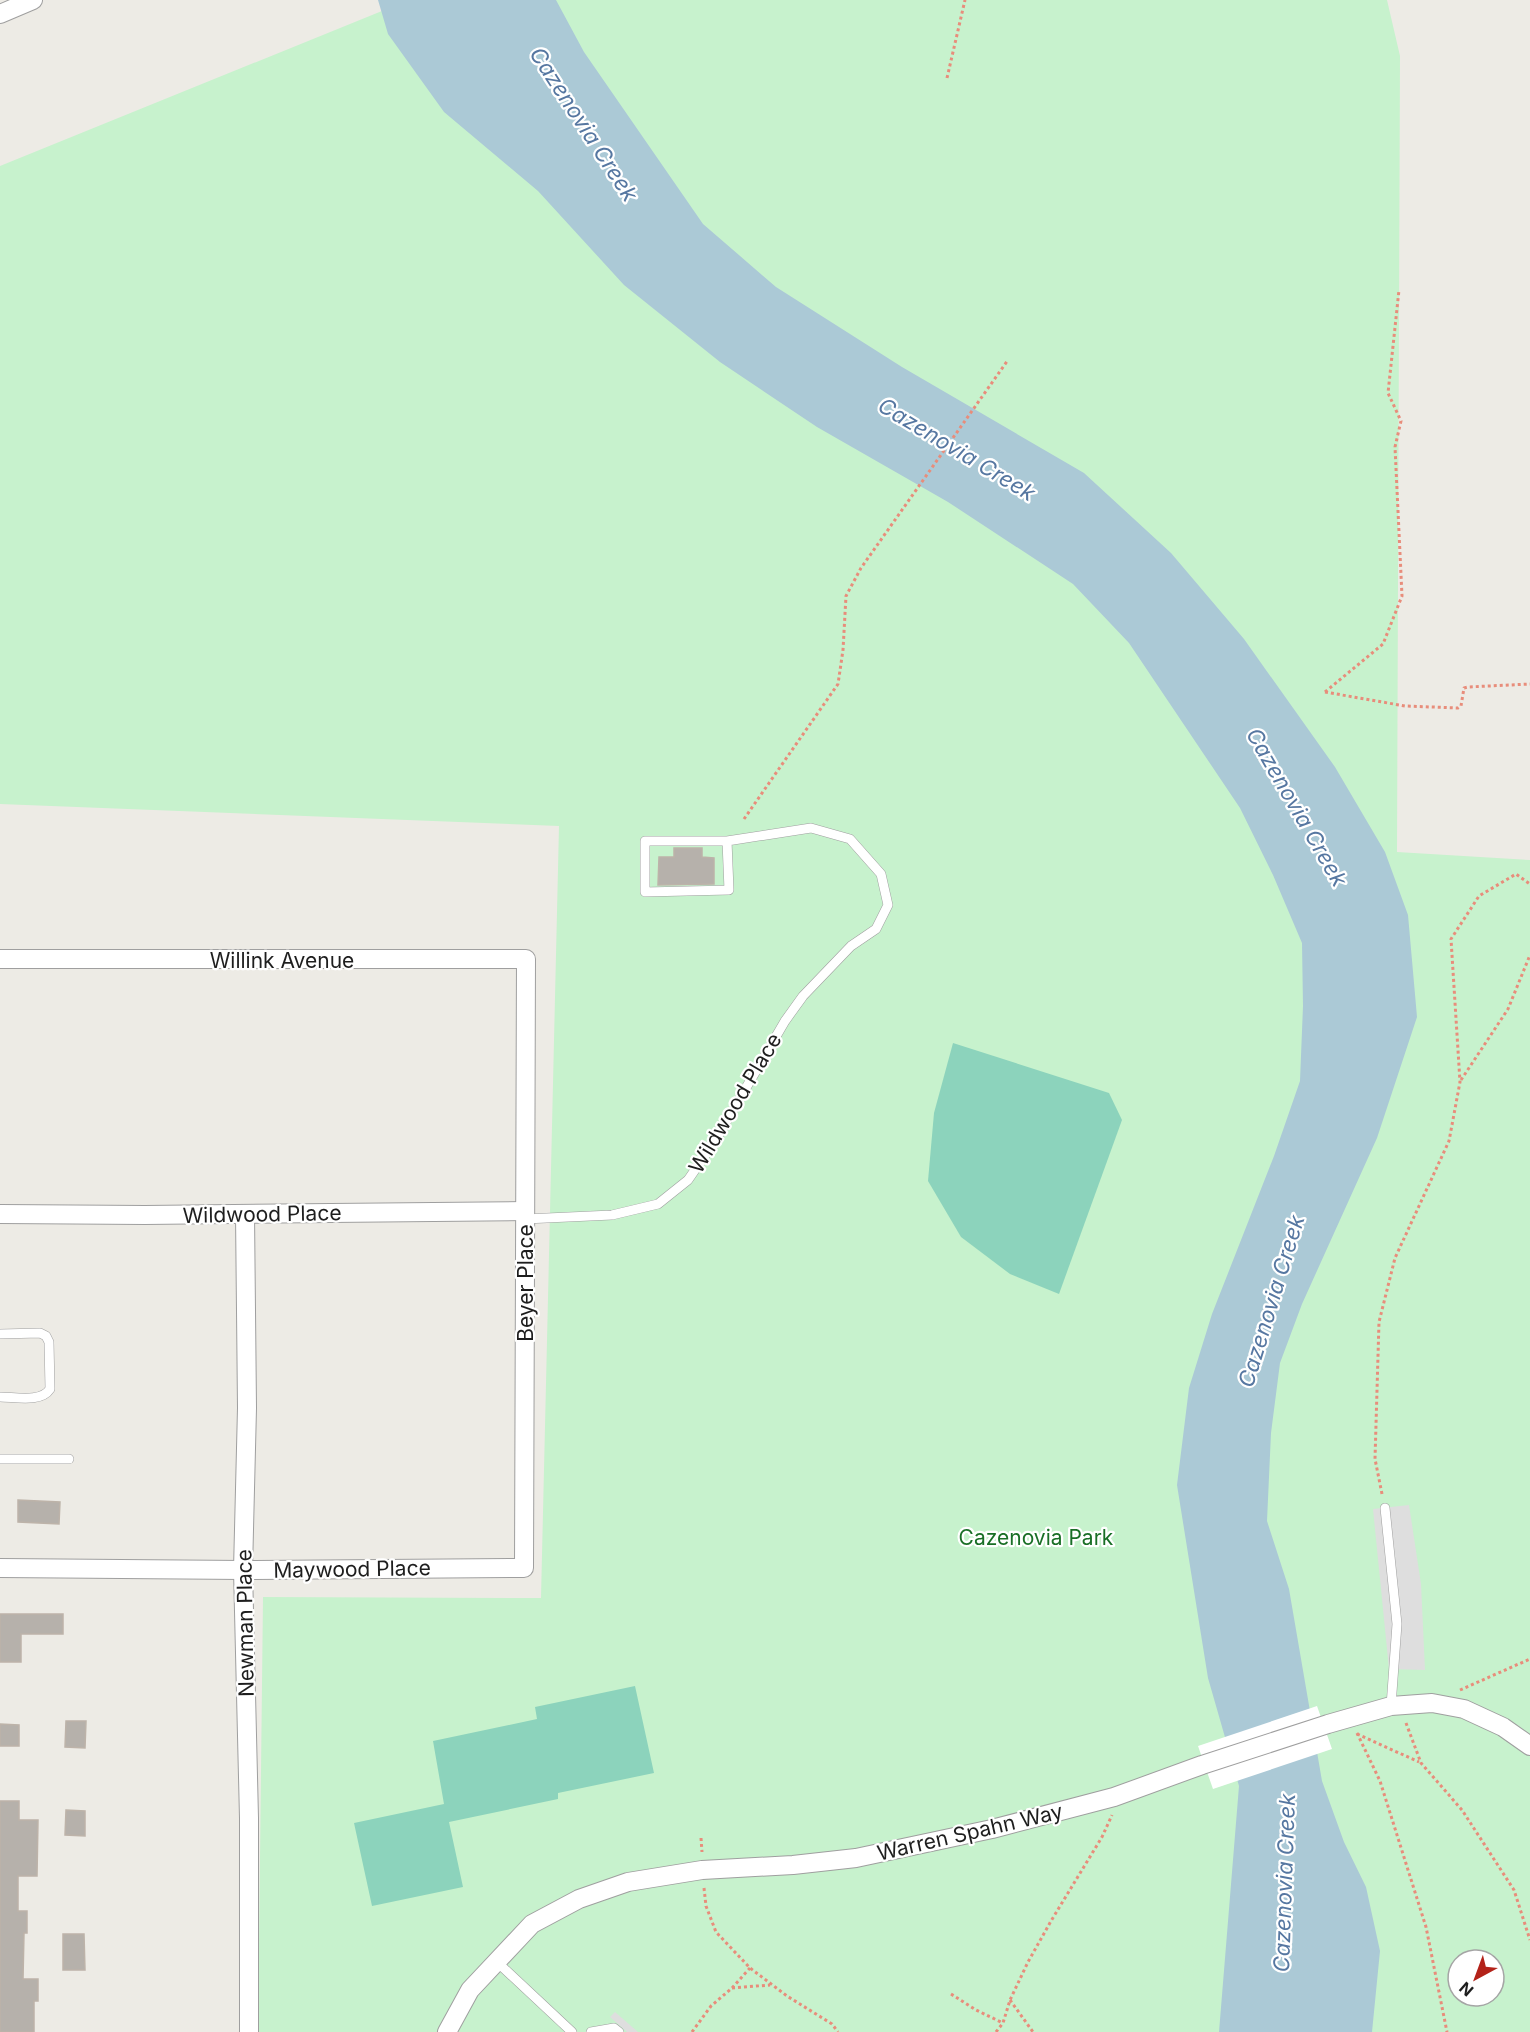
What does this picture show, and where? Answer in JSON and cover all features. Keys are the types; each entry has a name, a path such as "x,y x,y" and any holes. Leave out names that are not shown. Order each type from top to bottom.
{"street":[{"path":"0,14 33,0"},
{"name":"Willink Avenue","path":"0,959 525,959 525,998"},
{"name":"Beyer Place","path":"524,1568 525,998"},
{"name":"Wildwood Place","path":"0,1214 525,1215"},
{"name":"Newman Place","path":"245,1214 247,1408 243,1570 249,1818 249,2032"},
{"name":"Maywood Place","path":"0,1568 243,1570 524,1568"},
{"name":"Warren Spahn Way","path":"447,2032 470,1990 532,1924 579,1899 628,1882 702,1870 793,1865 856,1858 923,1845 1114,1797 1202,1765 1391,1706 1432,1703 1464,1709 1503,1727 1530,1746"}],"lane":[{"name":"Wildwood Place","path":"525,1215 612,1215 658,1204 688,1180 715,1141 785,1021 803,996 851,946 876,929 888,905 881,874 850,839 811,828 727,841"},
{"path":"645,841 727,841 729,890 645,891 645,841"},
{"path":"0,1334 40,1333 46,1336 49,1341 50,1389 46,1395 39,1398 0,1397"},
{"path":"0,1459 69,1459"},
{"path":"1385,1508 1397,1624 1391,1706"},
{"path":"496,1960 572,2032"},
{"path":"591,2032 614,2028 619,2032"}],"path":[{"path":"948,78 965,0"},
{"path":"1399,290 1388,393 1401,421 1395,447 1402,596 1383,644 1325,692 1404,706 1458,708 1461,706 1464,688 1530,684"},
{"path":"744,819 837,684 843,650 846,596 861,568 1008,360"},
{"path":"1385,1508 1375,1459 1379,1322 1395,1258 1449,1141 1460,1082 1451,939 1479,896 1516,874 1530,884"},
{"path":"1460,1082 1508,1009 1530,955"},
{"path":"1453,1694 1530,1659"},
{"path":"1407,1729 1421,1763 1462,1810 1514,1890 1530,1940"},
{"path":"1421,1763 1357,1734 1380,1781 1426,1927 1448,2032"},
{"path":"996,2032 1003,2023 1010,2000 1028,1962 1102,1837 1112,1813"},
{"path":"701,1838 702,1854"},
{"path":"704,1886 706,1906 716,1932 750,1968 832,2024 838,2032"},
{"path":"692,2032 711,2006 750,1968"},
{"path":"732,1988 772,1985"},
{"path":"951,1994 1003,2023"},
{"path":"1010,2000 1033,2032"}],"green space":[{"name":"Cazenovia Park","path":"409,0 1387,0 1400,56 1397,852 1530,860 1530,2032 258,2032 263,1597 541,1598 559,826 0,804 0,166"},
{"path":"953,1043 1109,1093 1122,1120 1059,1294 1010,1274 961,1237 928,1181 934,1113"},
{"path":"635,1686 654,1773 558,1793 558,1799 449,1822 463,1887 372,1906 354,1823 444,1804 433,1741 537,1719 535,1707"}],"shaded area":[{"path":"1409,1505 1421,1584 1425,1670 1389,1669 1373,1509"},
{"path":"615,2012 638,2032 627,2032 610,2017"}],"water":[{"name":"Cazenovia Creek","path":"378,0 556,0 584,52 703,224 776,287 902,367 1084,473 1171,553 1244,639 1335,767 1385,852 1408,915 1417,1017 1377,1138 1302,1304 1280,1363 1271,1433 1267,1521 1289,1589 1322,1781 1344,1842 1366,1887 1380,1951 1372,2032 1219,2032 1239,1786 1208,1678 1177,1485 1189,1388 1212,1314 1274,1156 1300,1081 1303,1006 1302,943 1273,875 1240,808 1129,643 1073,584 948,502 817,427 720,362 624,285 538,191 444,112 388,34"}],"pier":[{"path":"1317,1706 1332,1749 1213,1789 1198,1746"}],"building":[{"path":"674,848 702,848 702,857 714,858 714,884 658,885 659,857 674,857"},
{"path":"18,1500 60,1502 59,1524 18,1522"},
{"path":"0,1614 63,1614 63,1634 21,1634 21,1662 0,1662"},
{"path":"66,1721 86,1721 85,1748 65,1747"},
{"path":"0,1724 19,1725 19,1746 0,1746"},
{"path":"0,1801 19,1801 19,1820 38,1820 37,1876 18,1876 18,1911 27,1911 23,1979 38,1979 38,2001 34,2001 34,2032 0,2032"},
{"path":"66,1810 85,1811 85,1836 65,1835"},
{"path":"63,1934 84,1934 85,1970 63,1970"}]}
